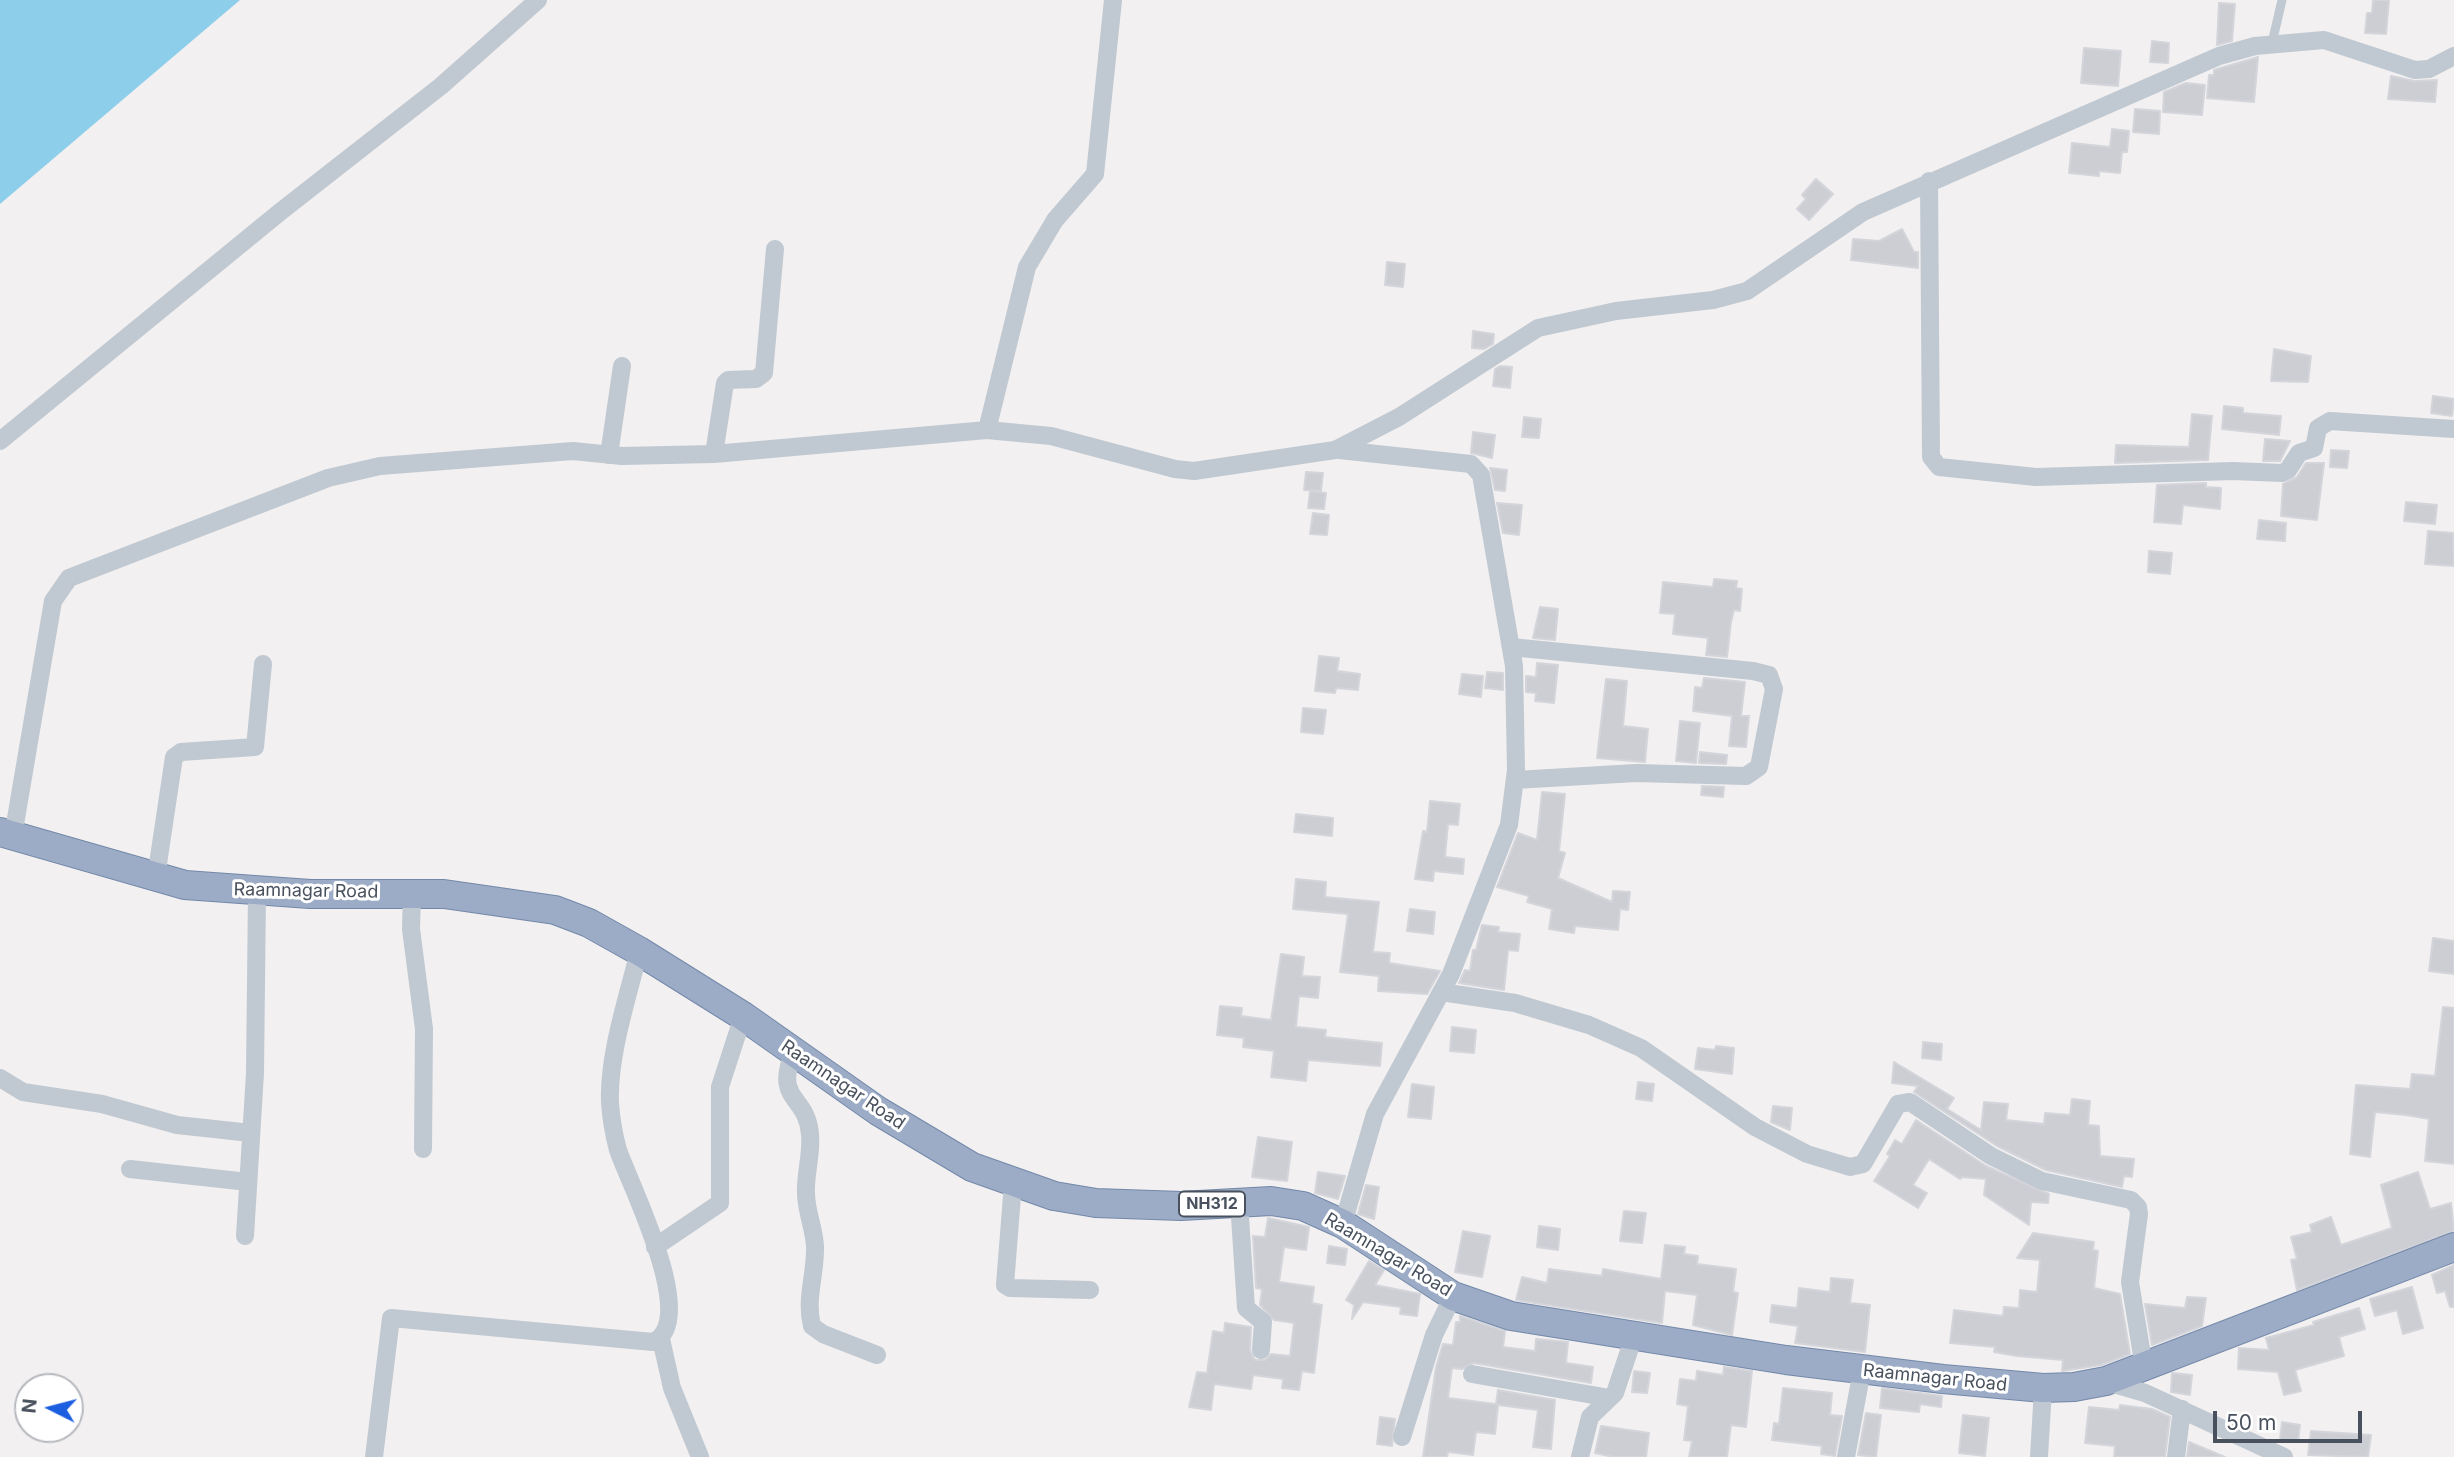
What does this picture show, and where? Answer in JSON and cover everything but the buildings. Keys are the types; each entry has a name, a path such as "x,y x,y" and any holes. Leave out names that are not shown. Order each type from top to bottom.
{"highway":[{"name":"Raamnagar Road","path":"7,834 185,885 257,892 412,892 479,898 555,910 589,923 639,951 743,1016 907,1129 972,1167 1055,1196 1108,1204 1181,1206 1271,1201 1303,1206 1343,1224 1453,1296 1511,1316 1862,1370 2043,1388 2106,1381 2454,1247"}],"street":[{"path":"0,441 280,212 441,86 538,0"},
{"path":"987,430 1027,267 1055,220 1095,174 1113,0"},
{"path":"1335,450 1399,417 1538,328 1616,311 1713,300 1747,291 1863,212 1928,181 2219,57 2272,43 2324,40 2415,70 2429,69 2454,56"},
{"path":"1928,181 1931,457 1939,467 2036,477 2233,471 2282,473 2288,470 2299,453 2314,448 2318,428 2330,421 2454,429"},
{"path":"714,454 725,383 728,380 756,379 764,373 775,249"},
{"path":"609,455 622,366"},
{"path":"7,834 53,601 69,578 328,478 380,466 573,451 609,455 714,454 987,430 1051,436 1175,469 1194,471 1335,450 1471,464 1481,475 1511,647 1515,780 1509,825 1441,992 1375,1114 1343,1224"},
{"path":"1511,647 1753,671 1769,675 1774,689 1759,766 1746,776 1636,773 1515,780"},
{"path":"156,877 174,757 181,752 256,747 263,664"},
{"path":"245,1236 258,962 257,892"},
{"path":"412,892 411,929 424,1029 423,1149"},
{"path":"639,951 612,1071 610,1100 618,1148 664,1270 670,1320 661,1339 672,1388 700,1457"},
{"path":"1441,992 1544,1011 1588,1025 1642,1048 1755,1127 1807,1154 1850,1167 1863,1164 1898,1104 1910,1102 1991,1156 2042,1181 2131,1200 2138,1207 2139,1214 2130,1282 2144,1367"},
{"path":"655,1247 720,1203 720,1087 743,1016"},
{"path":"794,1051 786,1071 786,1082 788,1091 803,1111 811,1139 805,1191 815,1245 807,1300 812,1326 823,1334 877,1355"},
{"path":"0,1078 23,1093 102,1104 177,1125 251,1133"},
{"path":"130,1169 248,1182"},
{"path":"1013,1183 1005,1284 1010,1288 1090,1290"},
{"path":"1239,1202 1246,1308 1263,1322 1261,1350"},
{"path":"1402,1437 1434,1335 1453,1296"},
{"path":"374,1457 389,1322 396,1316 653,1342 661,1339"},
{"path":"1580,1457 1592,1414 1610,1398 1618,1386 1634,1336"},
{"path":"1846,1457 1862,1370"},
{"path":"1472,1374 1610,1398"},
{"path":"2106,1381 2145,1393 2284,1457"},
{"path":"2039,1457 2043,1388"},
{"path":"2176,1457 2182,1409"}],"lane":[{"path":"2272,43 2282,0"}],"water":[{"path":"0,0 240,0 0,204"}]}
